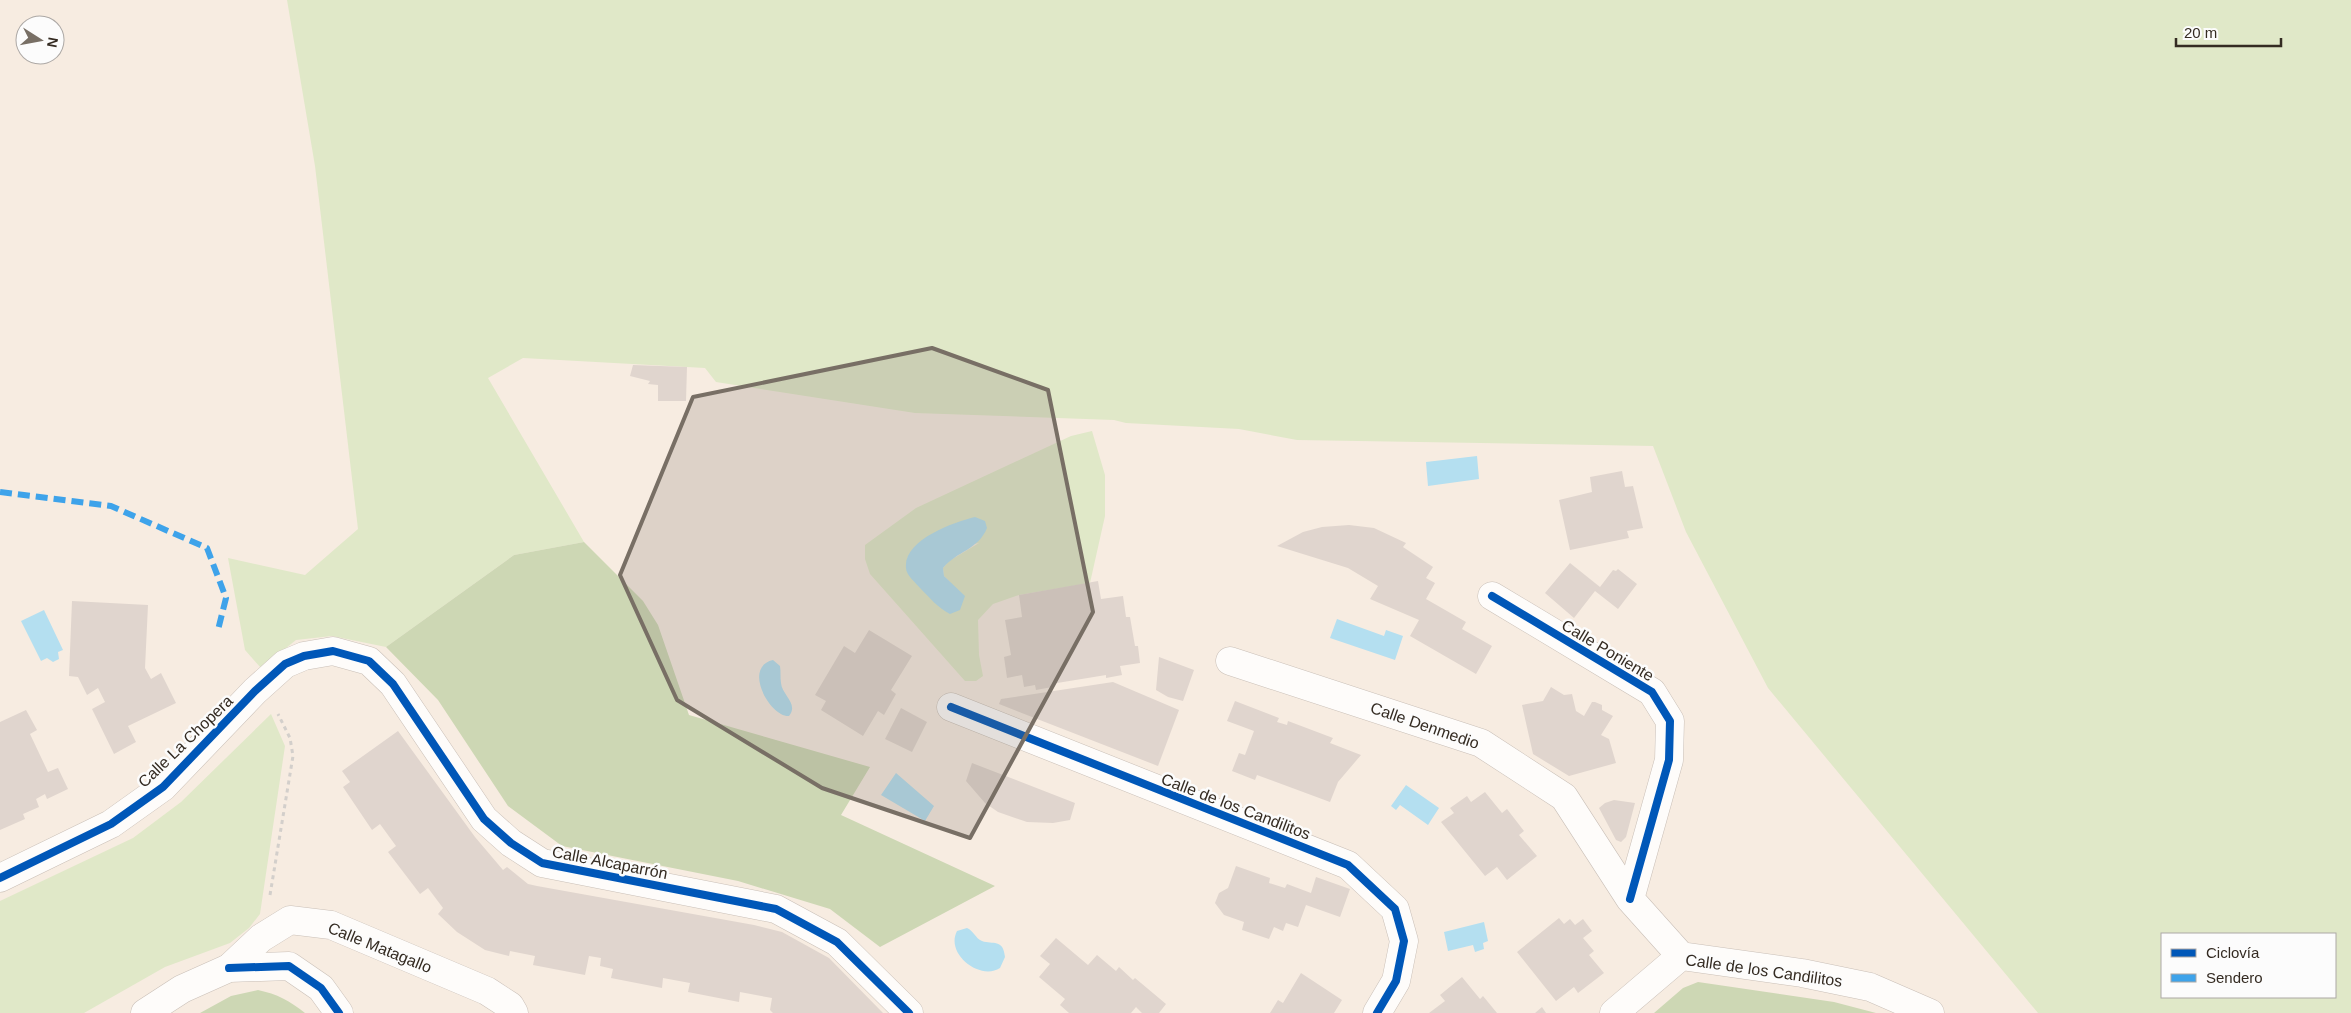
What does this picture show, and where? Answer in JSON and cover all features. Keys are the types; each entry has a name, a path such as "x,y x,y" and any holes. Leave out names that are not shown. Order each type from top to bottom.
{"street":[{"name":"Calle Poniente","path":"1492,596 1652,692 1670,721 1668,760 1630,899"},
{"name":"Calle La Chopera","path":"0,878 111,824 163,787 255,691 285,664 304,656 332,651"},
{"name":"Calle Alcaparrón","path":"332,651 369,661 393,684 484,819 511,843 542,863 776,908 837,942 909,1013"},
{"name":"Calle Denmedio","path":"1230,661 1481,743 1564,797 1630,899 1681,956"},
{"name":"Calle de los Candilitos","path":"951,707 1348,865 1395,908 1404,941 1396,981 1377,1013"},
{"name":"Calle Matagallo","path":"229,968 261,938 290,920 331,925 487,991 510,1006 514,1013"},
{"name":"Calle de los Candilitos","path":"1614,1013 1681,956 1802,973 1870,987 1930,1013"},
{"path":"145,1013 182,989 229,968 289,966 321,988 339,1013"}],"path":[{"path":"268,904 293,756 290,738 276,708"}],"highlighted area":[{"path":"932,348 1048,390 1093,612 970,838 822,788 677,700 620,575 693,397"}],"green space":[{"path":"287,0 2351,0 2351,1013 2038,1013 1768,688 1686,532 1653,446 1297,440 1239,429 1126,423 1114,420 915,413 716,382 705,368 523,358 488,378 584,542 514,555 386,647 332,636 296,640 261,668 245,650 228,558 305,575 358,529 315,166"},
{"path":"1092,431 1105,475 1105,516 1090,583 1019,595 993,604 978,620 979,655 983,676 976,681 965,681 870,574 865,559 865,545 916,508 1071,436","holes":["979,543 949,561 943,568 944,576 951,583 907,557"]},
{"path":"584,542 643,601 658,625 689,715 870,767 841,815 995,886 880,947 830,909 738,881 562,846 508,806 438,700 386,647 514,555"},
{"path":"271,714 285,746 260,914 249,928 230,943 165,967 84,1013 0,1013 0,901 133,838 181,802"},
{"path":"1698,982 1834,1002 1876,1013 1654,1013 1683,988"},
{"path":"258,990 283,998 305,1013 200,1013 231,996"}],"water":[{"path":"1477,456 1479,479 1428,486 1426,462"},
{"path":"975,517 985,521 987,528 983,535 973,546 943,568 944,576 965,596 960,610 950,614 934,603 909,576 906,571 907,558 921,541 932,534 955,523"},
{"path":"44,610 63,650 58,652 59,659 53,662 47,658 41,661 21,621"},
{"path":"1337,619 1384,636 1386,630 1403,636 1395,660 1330,638"},
{"path":"773,660 780,666 782,687 791,703 792,712 789,716 774,709 767,701 759,681 760,672 764,664"},
{"path":"896,773 934,806 925,821 881,795"},
{"path":"1406,785 1439,808 1428,825 1400,805 1396,810 1391,806"},
{"path":"1484,922 1488,941 1483,943 1484,949 1475,952 1473,945 1448,951 1444,932"},
{"path":"967,928 982,941 997,943 1002,947 1005,957 1000,968 992,971 983,971 966,963 960,956 955,940 957,931"}],"building":[{"path":"633,365 687,367 686,401 658,401 658,385 648,384 650,381 630,376"},
{"path":"1622,471 1625,487 1633,486 1643,528 1627,531 1629,538 1570,550 1559,500 1592,492 1590,477"},
{"path":"1349,525 1374,528 1406,543 1403,547 1433,567 1426,578 1435,583 1426,599 1466,622 1462,629 1492,646 1476,674 1410,636 1419,620 1370,599 1378,586 1348,568 1277,546 1303,532 1322,527"},
{"path":"1570,563 1600,587 1613,570 1616,571 1618,569 1637,584 1618,609 1595,591 1574,618 1545,593"},
{"path":"1098,581 1101,599 1123,596 1126,617 1130,617 1135,646 1138,646 1140,663 1120,666 1122,675 1106,678 1106,675 1051,684 1052,687 1036,690 1035,685 1024,687 1022,675 1007,678 1004,657 1011,655 1005,620 1022,617 1019,595"},
{"path":"72,601 148,605 145,668 151,679 161,673 176,703 128,726 136,742 114,754 92,709 105,702 98,688 87,695 78,677 69,676"},
{"path":"869,630 912,656 891,690 896,694 884,715 878,711 863,736 821,710 826,701 815,695 844,646 855,653"},
{"path":"1159,657 1194,670 1183,701 1168,697 1156,690"},
{"path":"1113,682 1179,710 1158,766 999,704 1001,699"},
{"path":"1551,687 1564,695 1572,694 1576,711 1584,716 1592,702 1595,702 1602,705 1602,710 1613,716 1601,735 1609,739 1616,763 1569,776 1533,754 1522,705 1543,701"},
{"path":"1235,701 1279,718 1277,722 1287,725 1288,721 1333,738 1330,743 1361,755 1338,782 1330,802 1257,775 1255,780 1232,771 1239,753 1245,755 1254,731 1227,721"},
{"path":"901,708 927,722 912,752 885,739"},
{"path":"26,710 37,730 30,734 48,772 58,768 68,789 47,799 45,794 36,799 39,807 23,814 25,819 0,830 0,722"},
{"path":"398,731 475,837 503,870 507,867 528,884 754,925 782,932 829,958 883,1013 773,1013 770,1010 772,998 740,992 739,1002 688,992 690,983 663,978 662,988 611,978 613,969 600,966 601,958 589,956 585,975 533,965 535,956 510,951 509,956 485,950 457,932 438,914 443,908 428,888 420,894 388,852 396,846 380,824 372,830 343,787 350,782 342,771"},
{"path":"972,763 1075,803 1070,820 1053,823 1027,822 998,812 985,803 966,781"},
{"path":"1485,792 1502,813 1507,809 1524,831 1519,835 1537,856 1507,880 1497,867 1485,876 1441,822 1454,813 1450,808 1467,796 1471,802"},
{"path":"1614,800 1635,803 1626,837 1621,842 1616,840 1599,808 1605,803"},
{"path":"1236,866 1270,878 1269,883 1285,888 1287,884 1311,893 1316,877 1350,889 1340,917 1306,905 1298,927 1286,923 1283,931 1274,927 1269,939 1242,930 1244,922 1224,915 1215,903 1219,893 1228,888"},
{"path":"1559,918 1564,924 1570,919 1575,925 1583,919 1592,931 1583,938 1594,951 1589,955 1604,973 1578,993 1574,987 1556,1001 1517,952"},
{"path":"1056,938 1088,965 1097,955 1116,971 1119,967 1133,980 1135,978 1166,1004 1159,1013 1142,1013 1136,1007 1131,1013 1069,1013 1060,1005 1065,999 1039,977 1050,964 1040,956"},
{"path":"1301,973 1342,1000 1334,1013 1270,1013 1278,1000 1283,1003"},
{"path":"1462,977 1480,999 1483,996 1497,1013 1429,1013 1445,1001 1440,995"},
{"path":"1542,1007 1546,1013 1535,1013"}],"marked path":[{"path":"0,492 111,506 207,548 226,598 218,630"}],"cycle path":[{"path":"1492,596 1652,692 1670,721 1669,760 1630,899"},
{"path":"0,878 111,824 163,787 255,691 285,664 304,656 333,651 369,661 393,684 484,819 511,843 542,863 776,909 837,942 909,1013"},
{"path":"951,707 1348,865 1395,909 1404,941 1396,981 1377,1013"},
{"path":"229,968 289,966 321,988 339,1013"}]}
